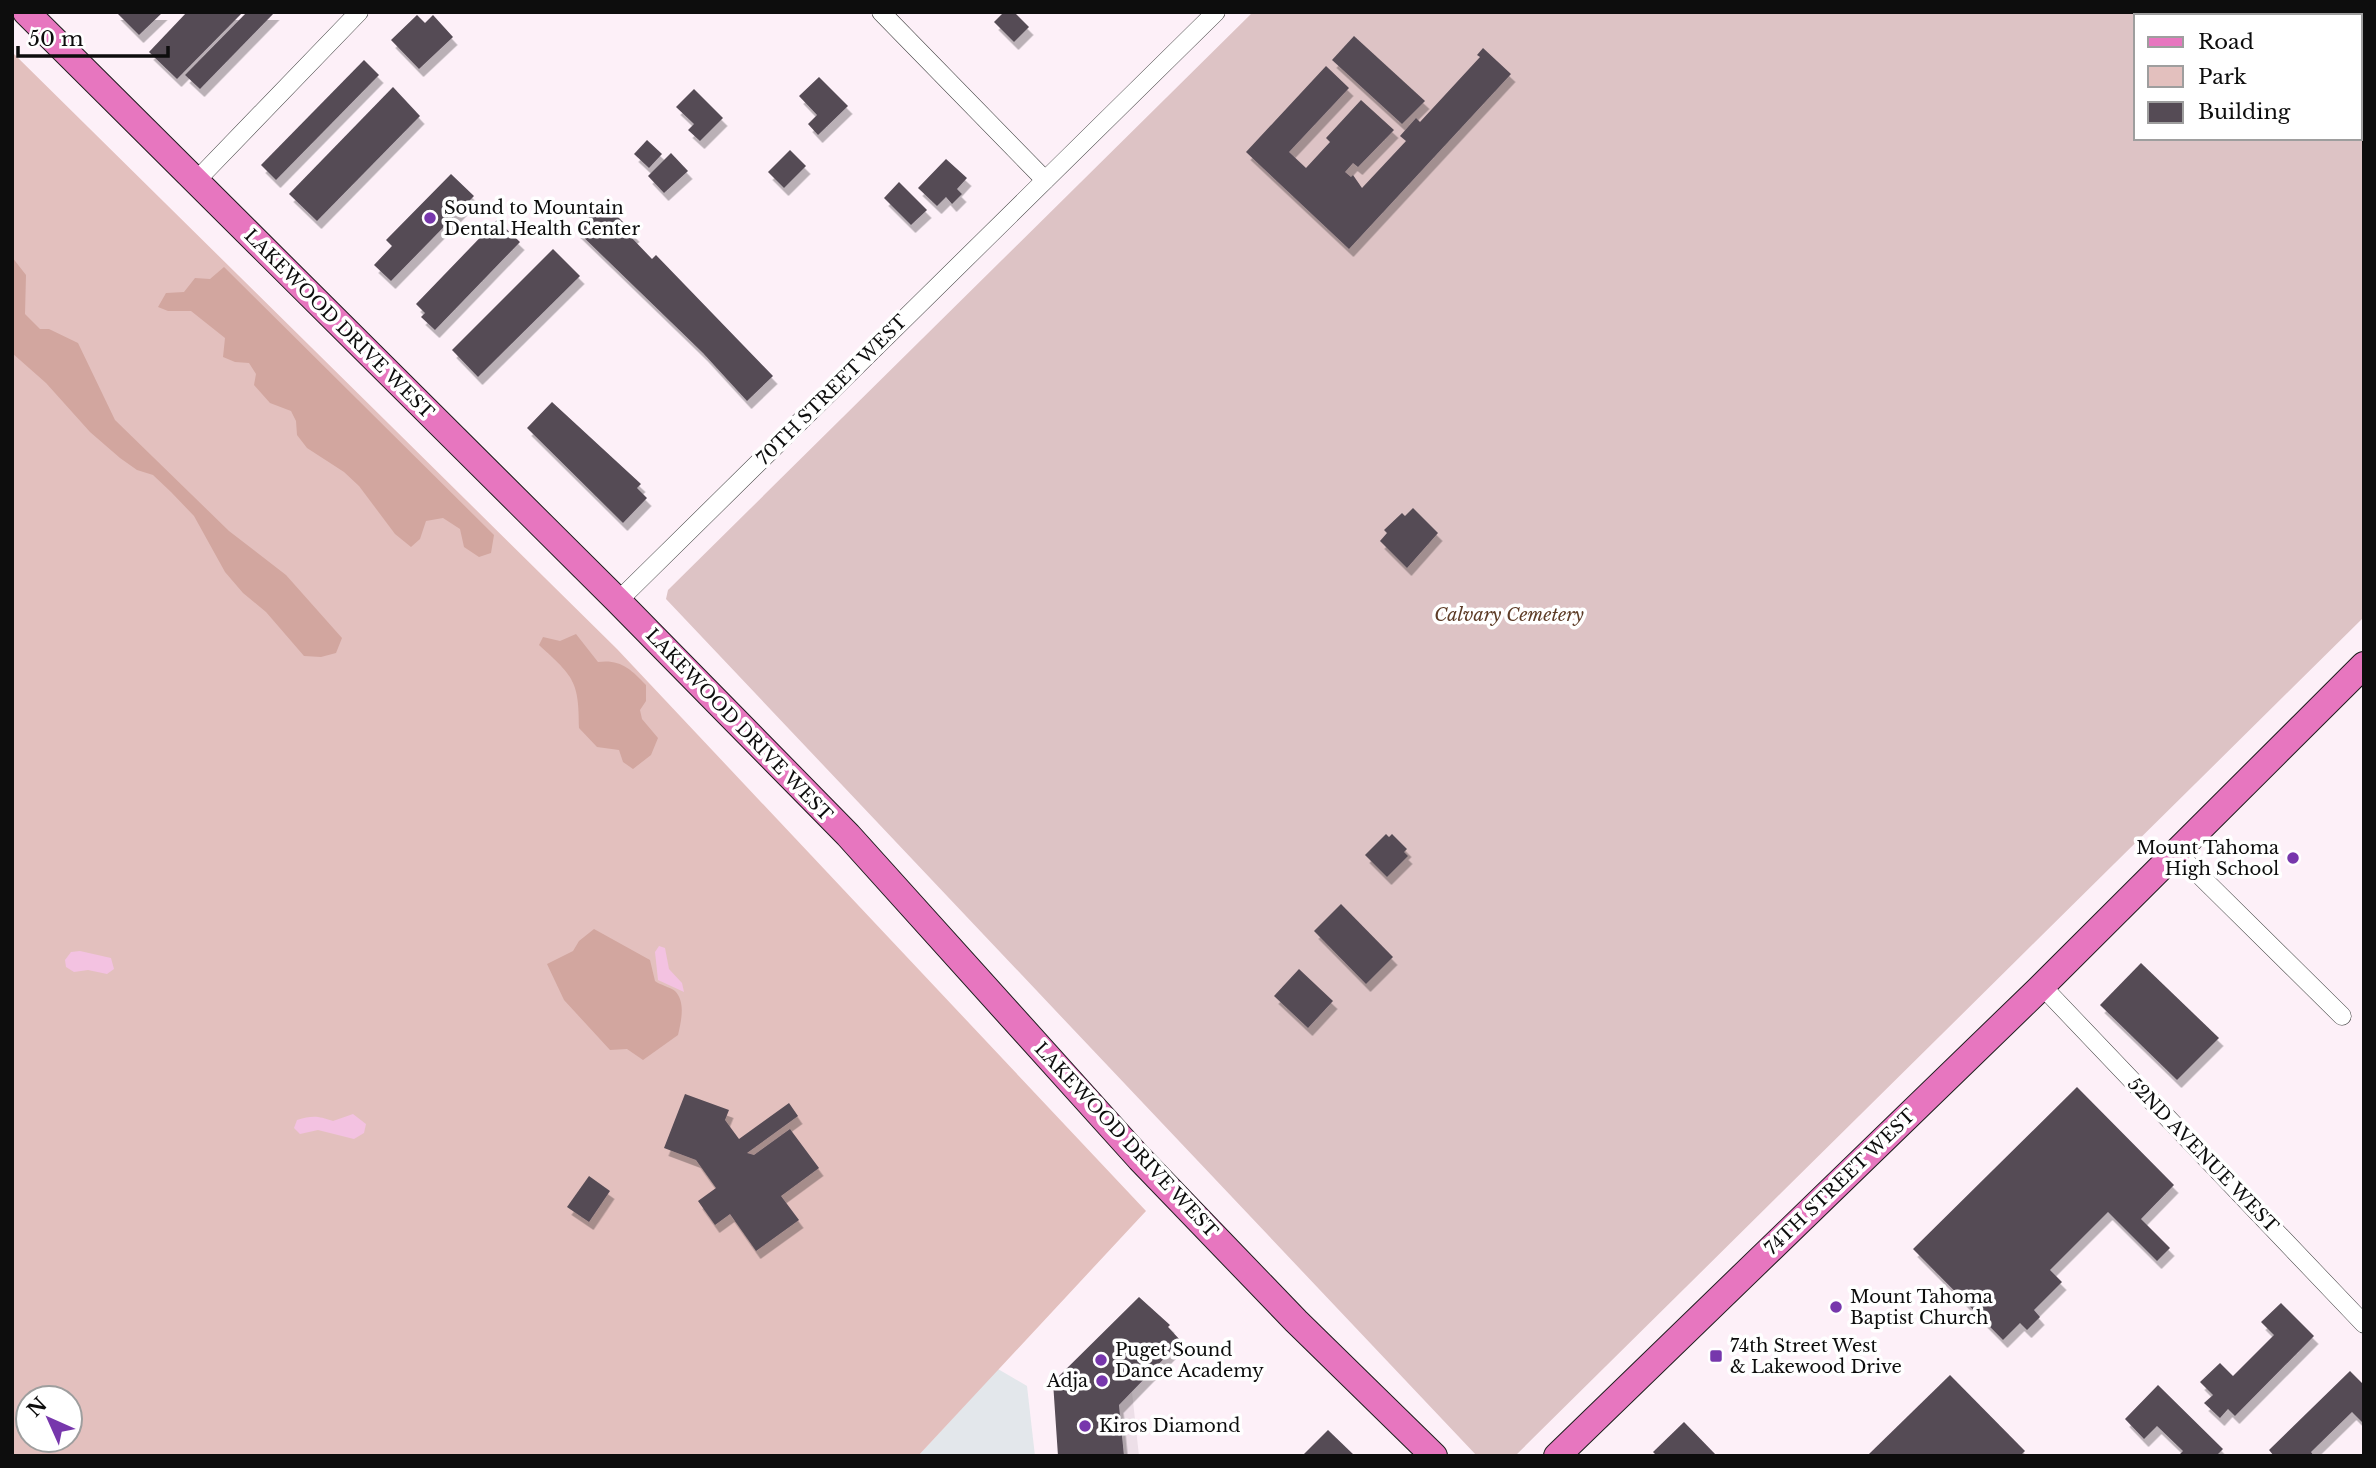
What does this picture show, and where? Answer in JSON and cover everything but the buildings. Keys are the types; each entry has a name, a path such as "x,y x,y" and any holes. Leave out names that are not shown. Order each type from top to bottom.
{"main road":[{"name":"LAKEWOOD DRIVE WEST","path":"26,12 618,601 848,835 1149,1168 1296,1321 1434,1456"},
{"name":"74TH STREET WEST","path":"1557,1456 2042,986 2364,665"}],"street":[{"path":"195,182 359,12"},
{"path":"881,12 1045,180"},
{"name":"70TH STREET WEST","path":"618,601 1216,12"},
{"path":"2176,852 2342,1016"},
{"name":"52ND AVENUE WEST","path":"2042,986 2364,1324"}],"shaded area":[{"path":"12,257 26,275 25,314 40,329 49,329 78,343 115,420 229,531 286,575 342,638 336,653 321,657 304,656 266,612 243,593 225,572 194,516 171,492 153,475 137,470 120,458 90,432 46,383 12,353"},
{"path":"224,267 494,535 491,553 479,557 464,547 460,529 443,518 426,521 420,539 411,547 395,534 359,486 344,472 307,448 297,435 296,421 291,411 270,403 254,385 256,374 249,363 235,362 223,357 225,338 191,311 168,311 158,307 166,293 184,292 195,278 210,279"},
{"path":"576,634 598,662 613,662 625,666 646,685 646,701 640,710 642,719 658,738 651,755 633,769 623,762 619,750 597,747 579,728 578,700 572,681 539,645 543,637 560,641"},
{"path":"594,929 650,960 655,981 675,991 681,1001 678,1035 643,1060 627,1049 610,1050 564,1000 547,964 573,951 579,941"},
{"path":"998,1369 1027,1386 1035,1456 918,1456"},
{"path":"1132,1392 1139,1456 1124,1456 1119,1405"}],"green space":[{"name":"Calvary Cemetery","path":"1253,12 2364,12 2364,617 1515,1456 1477,1456 666,599 668,590"},
{"path":"12,52 617,649 1146,1211 918,1456 12,1456"}],"sand":[{"path":"659,946 665,948 669,969 682,983 684,992 658,980 655,952"},
{"path":"80,951 111,958 114,969 107,974 88,970 74,972 66,967 65,960 71,952"},
{"path":"353,1114 366,1124 364,1133 354,1139 318,1130 300,1134 294,1128 297,1120 303,1118 315,1117 333,1121"}],"place":[{"name":"Sound to Mountain Dental Health Center","path":"430,218"},
{"name":"Mount Tahoma High School","path":"2293,858"},
{"name":"Mount Tahoma Baptist Church","path":"1836,1307"},
{"name":"74th Street West & Lakewood Drive","path":"1716,1356"},
{"name":"Puget Sound Dance Academy","path":"1101,1360"},
{"name":"Adja","path":"1102,1381"},
{"name":"Kiros Diamond","path":"1085,1426"}]}
